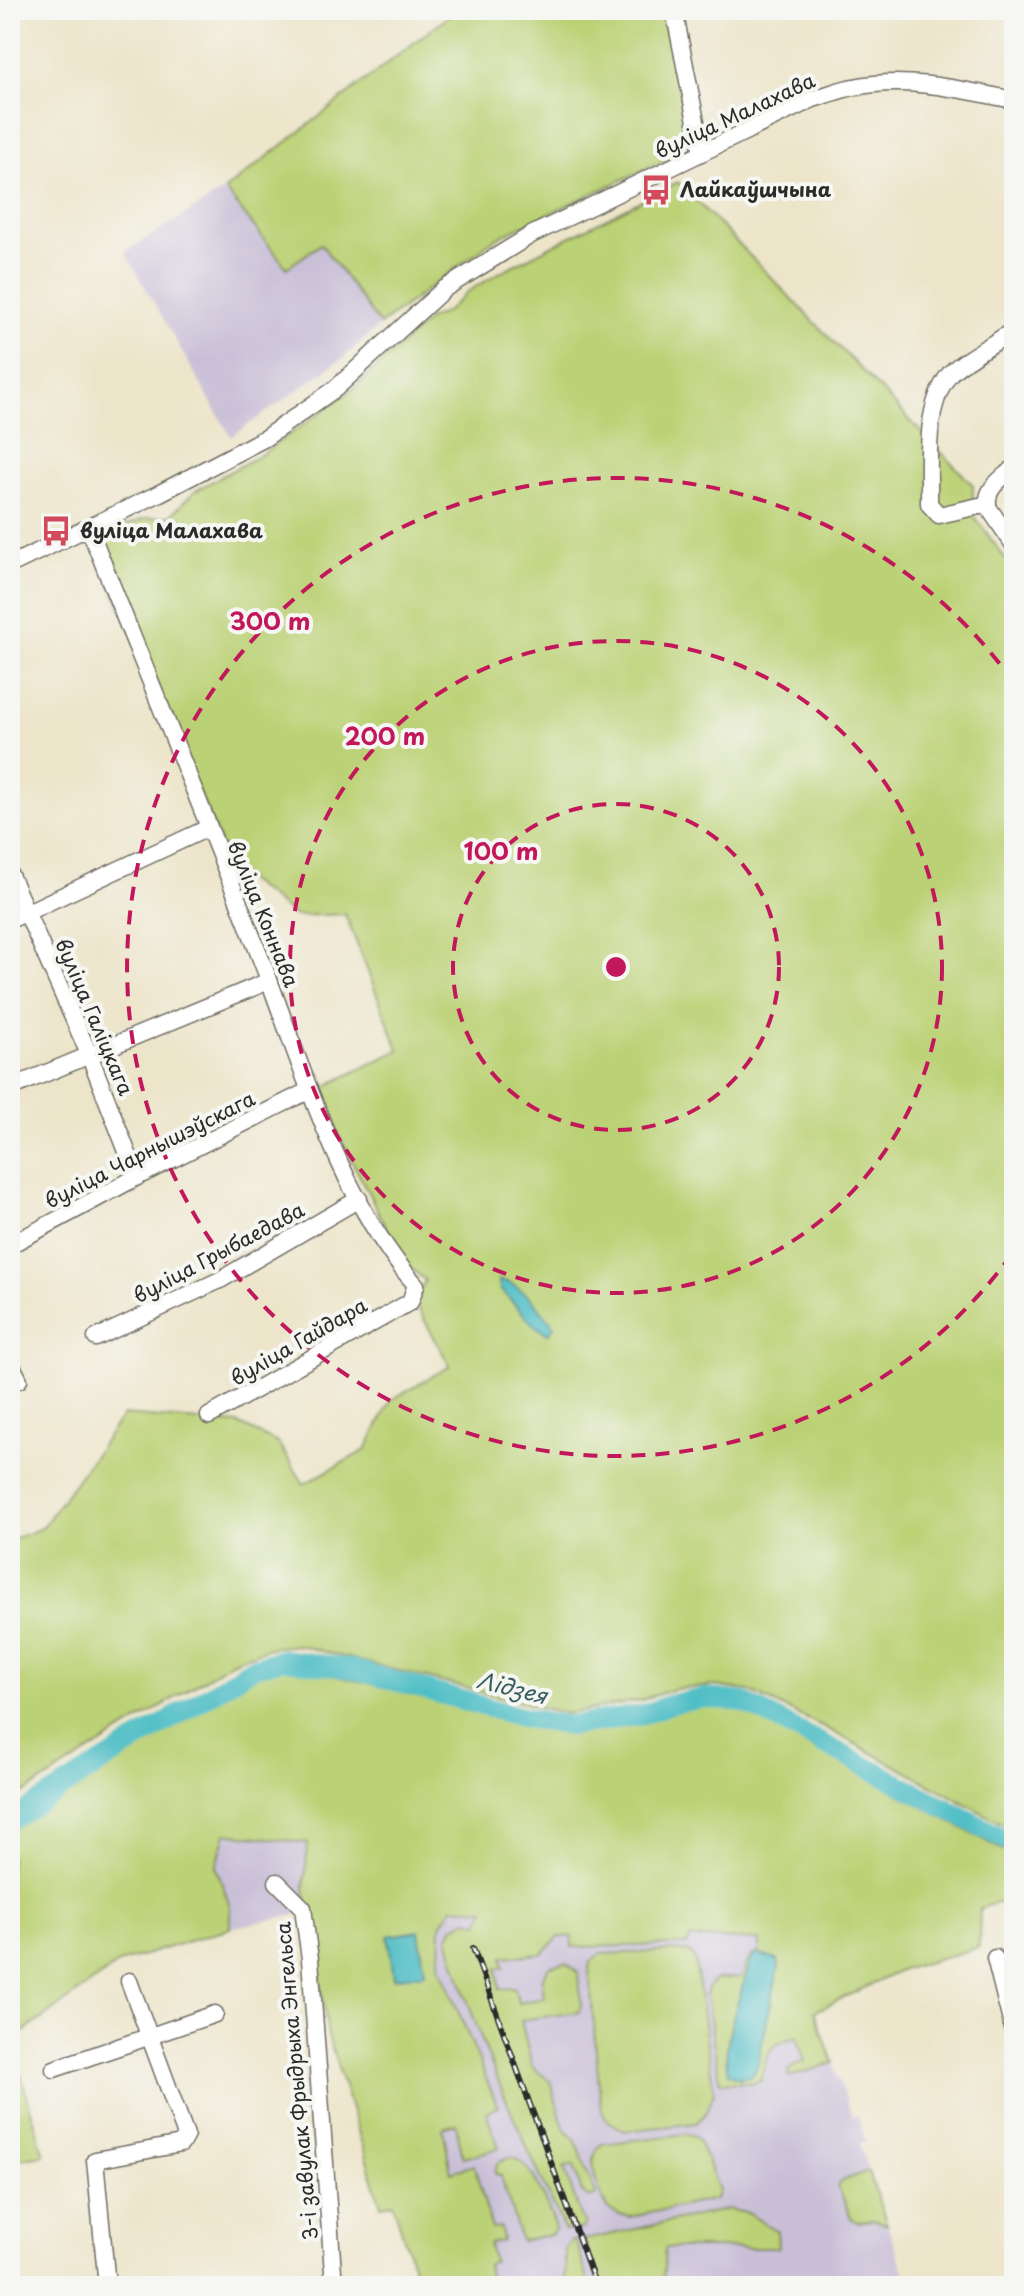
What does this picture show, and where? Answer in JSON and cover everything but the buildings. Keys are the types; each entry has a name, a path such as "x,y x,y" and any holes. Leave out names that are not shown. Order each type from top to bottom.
{"street":[{"path":"674,10 702,152"},
{"name":"вуліца Малахава","path":"10,565 265,438 335,389 444,289 531,235 813,99 855,87 930,84 1014,100"},
{"path":"1014,330 949,374 938,396 930,428 929,504 939,515 988,500 998,481 1014,468"},
{"path":"988,500 1014,545"},
{"name":"вуліца Коннава","path":"89,528 269,981 308,1091 359,1199 394,1257 416,1285 410,1302"},
{"path":"10,920 208,828"},
{"name":"вуліца Галіцкага","path":"10,875 89,1054 137,1177"},
{"path":"10,1088 269,981"},
{"name":"вуліца Чарнышэўскага","path":"10,1245 308,1091"},
{"name":"вуліца Грыбаедава","path":"96,1338 220,1280 359,1199"},
{"name":"вуліца Гайдара","path":"209,1416 410,1302"},
{"path":"10,1362 19,1380"},
{"name":"3-і завулак Фрыдрыха Энгельса","path":"277,1882 303,1908 310,1959 334,2286"},
{"path":"995,1958 1014,2033"},
{"path":"107,2286 95,2160 181,2144 186,2135 129,1981"},
{"path":"54,2069 215,2014"}],"shaded area":[{"path":"225,190 287,268 321,244 380,325 343,358 231,437 125,252"},
{"path":"226,1833 308,1842 304,1889 309,1912 230,1928 230,1906 216,1867"},
{"path":"380,1904 603,1913 637,1937 790,1942 852,2117 857,2115 866,2141 859,2144 909,2286 494,2286 490,2283 419,2286 393,2203 381,2205 328,2036"}],"green space":[{"path":"456,10 661,10 681,96 683,140 677,151 667,159 496,238 380,325 321,244 287,268 225,190"},
{"path":"678,182 973,485 973,514 1014,571 1014,1830 826,1728 749,1691 715,1686 674,1689 638,1701 567,1714 298,1645 269,1648 233,1661 10,1802 10,1540 42,1528 123,1415 238,1424 278,1443 304,1484 366,1450 391,1400 450,1366 415,1303 425,1280 405,1264 316,1091 399,1050 345,914 295,916 231,868 92,539 144,519 170,516 195,491 262,454 352,390 429,319 446,312 467,292 504,270"},
{"path":"296,1667 570,1733 652,1719 680,1709 714,1705 743,1709 1014,1856 1014,1898 980,1908 979,1947 902,1970 815,2011 833,2063 789,2077 788,2072 796,2064 805,2061 797,2036 779,2043 770,2051 761,2081 755,2083 720,2082 706,1995 716,1979 742,1977 750,1956 760,1952 760,1940 691,1938 686,1945 572,1947 572,1936 559,1937 542,1954 503,1957 504,1967 497,1968 500,1989 515,1988 518,2003 544,1998 542,1979 550,1966 567,1963 579,1973 579,2012 521,2020 532,2067 550,2081 564,2128 575,2139 596,2195 589,2198 581,2191 574,2165 564,2168 585,2222 584,2228 565,2231 486,2050 448,1938 453,1927 466,1920 479,1923 485,1909 453,1907 441,1925 440,1967 498,2107 486,2112 499,2148 463,2158 456,2124 443,2128 451,2172 474,2165 492,2229 500,2227 502,2241 489,2244 493,2261 487,2265 490,2283 419,2286 393,2203 381,2205 328,2036 304,1889 308,1843 226,1833 216,1867 230,1906 230,1928 119,1963 11,2041 44,2155 10,2160 10,1827 246,1679 272,1668"},
{"path":"684,1951 695,1958 714,2093 706,2113 696,2123 625,2131 607,2120 601,2109 590,1962 601,1954"},
{"path":"693,2135 699,2141 719,2190 716,2199 631,2217 607,2208 593,2166 602,2144"},
{"path":"510,2157 525,2166 537,2183 553,2220 555,2229 552,2234 521,2241 501,2176 495,2174 499,2162"},
{"path":"868,2171 887,2224 872,2220 857,2222 851,2218 838,2187 842,2181"},
{"path":"729,2209 749,2214 777,2231 778,2248 665,2248 663,2286 600,2286 584,2240"},
{"path":"571,2241 576,2241 590,2286 566,2286 565,2249"}],"water":[{"path":"499,1280 523,1291 537,1304 554,1326 548,1334 534,1325 500,1289"},
{"path":"419,1931 425,1973 394,1978 388,1936"},
{"path":"758,1954 778,1960 779,1966 757,2067 752,2076 739,2078 728,2073 727,2047 752,1958"}],"waterway":[{"name":"Лідзея","path":"10,1821 252,1668 282,1659 352,1669 521,1717 570,1726 642,1715 671,1704 705,1698 743,1702 1014,1844"}],"railway":[{"path":"473,1948 596,2286"}],"place":[{"name":"Лайкаўшчына","path":"656,190"},
{"name":"вуліца Малахава","path":"56,531"}]}
